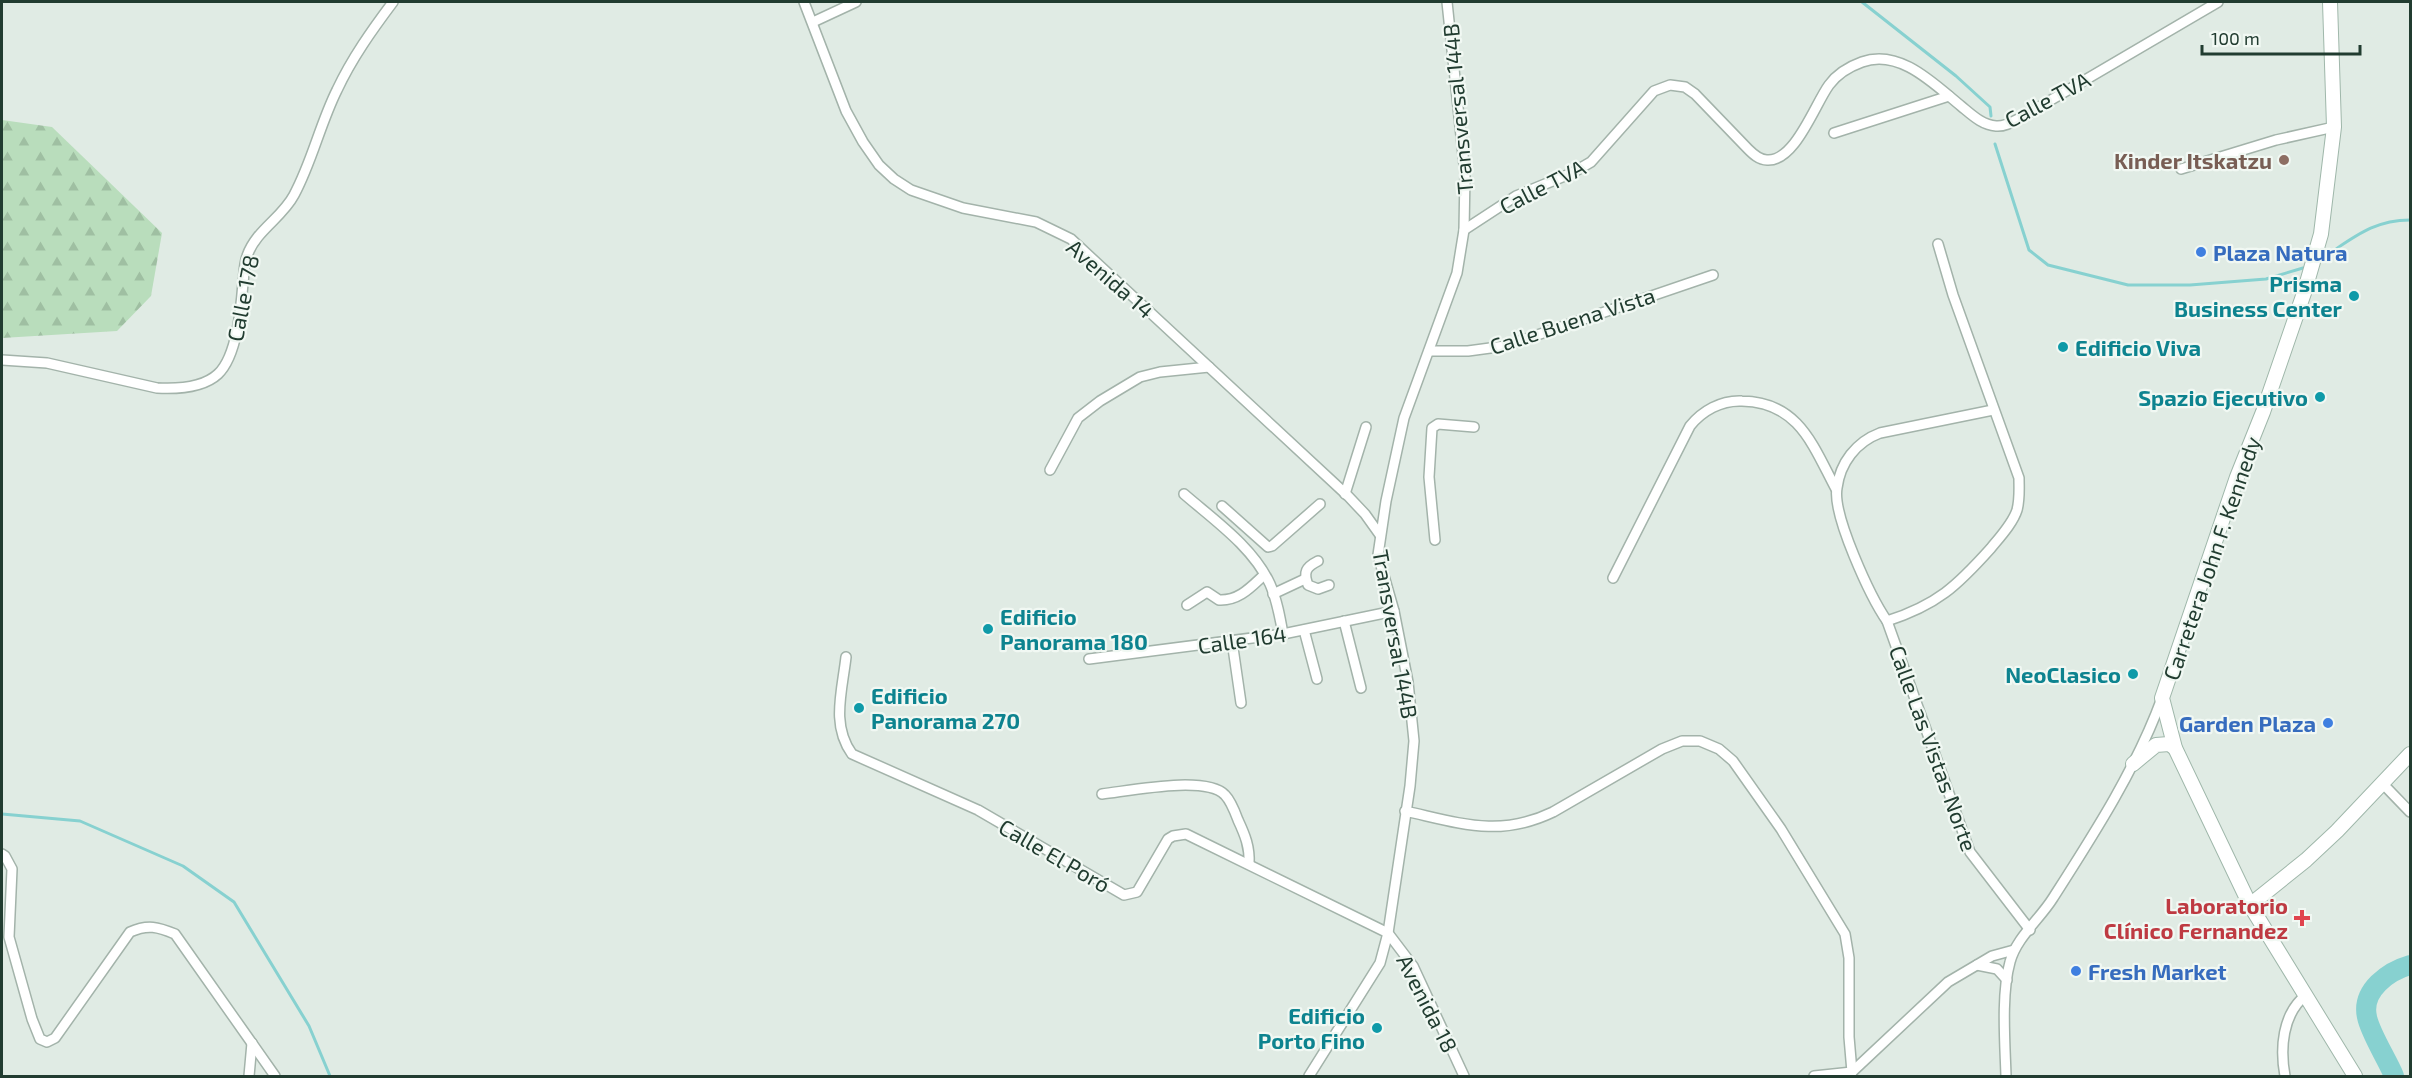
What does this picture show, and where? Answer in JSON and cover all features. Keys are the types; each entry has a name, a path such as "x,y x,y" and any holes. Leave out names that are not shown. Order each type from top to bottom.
{"main road":[{"name":"Carretera John F. Kennedy","path":"2330,2 2334,127 2321,234 2304,293 2263,412 2237,477 2162,698 2175,748 2250,905 2355,1077"},
{"path":"2133,764 2156,745 2169,744 2175,748"},
{"path":"2250,905 2306,860 2410,754"}],"street":[{"name":"Calle 178","path":"2,360 47,363 157,388 172,389 204,383 218,374 232,349 242,301 246,258 256,237 292,199 303,177 336,91 360,46 393,2"},
{"name":"Avenida 14","path":"804,2 852,121 879,165 894,179 911,190 963,208 1036,222 1071,240 1345,494 1365,514 1380,534"},
{"path":"813,22 856,2"},
{"name":"Transversal 144B","path":"1310,1077 1380,963 1388,933 1410,786 1414,741 1408,682 1394,611 1378,555 1380,534 1404,418 1457,273 1464,230 1466,174 1447,2"},
{"name":"Calle TVA","path":"1464,230 1516,196 1591,162 1654,91 1670,85 1685,87 1695,93 1748,149 1757,157 1768,161 1784,154 1799,137 1829,85 1841,71 1864,61 1882,60 1907,65 1982,122 1998,126 2005,125 2218,2"},
{"path":"1834,133 1949,96"},
{"path":"2181,169 2276,140 2334,127"},
{"path":"1938,244 1953,295 1993,410"},
{"name":"Calle Buena Vista","path":"1429,351 1468,351 1505,346 1713,274"},
{"path":"1050,470 1078,418 1100,401 1140,377 1160,372 1209,367"},
{"path":"1613,578 1690,426 1697,417 1724,403 1756,401 1777,407 1788,415 1810,441 1836,489"},
{"name":"Calle Las Vistas Norte","path":"1887,621 1936,600 1953,588 1998,539 2016,512 2019,478 1993,410 1880,433 1867,438 1850,454 1836,489 1839,513 1877,606 1887,621 1970,852 2000,894 2030,930"},
{"path":"1435,540 1429,477 1432,428 1438,424 1474,427"},
{"path":"1345,494 1366,427"},
{"path":"1184,494 1239,543 1264,575 1273,594 1283,634"},
{"path":"1218,523 1226,509 1268,547 1320,504"},
{"path":"1318,561 1306,569 1305,579 1312,588 1318,589 1329,585"},
{"path":"1188,604 1208,592 1219,600 1243,594 1264,575"},
{"path":"1273,594 1305,579"},
{"name":"Calle 164","path":"1089,659 1283,634 1394,611"},
{"path":"1344,621 1361,688"},
{"path":"1304,630 1317,679"},
{"path":"1232,640 1242,703"},
{"name":"Calle El Poró","path":"846,657 839,725 844,742 852,754 978,810 1124,895 1137,892 1168,839 1186,834 1388,933"},
{"path":"2006,1077 2007,980 2014,950 2067,876 2133,764 2151,728 2162,698"},
{"path":"1405,811 1475,826 1507,827 1535,821 1662,749 1682,741 1700,741 1719,749 1733,761 1781,829 1845,934 1849,958 1851,1074"},
{"path":"1102,794 1195,784 1211,786 1225,794 1236,813 1250,848 1249,864"},
{"path":"2383,784 2410,812"},
{"path":"2,854 12,869 9,937 40,1039 47,1042 55,1038 130,932 143,927 157,927 175,934 275,1077"},
{"name":"Avenida 18","path":"1388,933 1413,966 1464,1077"},
{"path":"1814,1077 1851,1074 1930,997 1974,965 2004,951 2014,950"},
{"path":"1974,965 1997,969 2007,980"},
{"path":"2285,1077 2282,1043 2296,1004 2306,995"},
{"path":"249,1077 252,1042"},
{"path":"1310,1058 1320,1060"}],"green space":[{"path":"2,120 52,127 162,233 151,296 117,331 2,338"}],"waterway":[{"path":"1862,2 1956,76 1990,107 1991,116"},
{"path":"1995,144 2029,250 2048,265 2128,285 2190,285 2266,279 2303,268"},
{"path":"2330,253 2367,230 2387,223 2410,220"},
{"path":"2,814 80,821 183,866 234,902 309,1026 330,1076"},
{"path":"2394,1076 2372,1031 2366,1007 2368,998 2378,983 2410,965"}],"place":[{"name":"Kinder Itskatzu","path":"2284,160"},
{"name":"Plaza Natura","path":"2201,252"},
{"name":"Prisma Business Center","path":"2354,296"},
{"name":"Edificio Viva","path":"2063,347"},
{"name":"Spazio Ejecutivo","path":"2320,397"},
{"name":"Edificio Panorama 180","path":"988,629"},
{"name":"NeoClasico","path":"2133,674"},
{"name":"Edificio Panorama 270","path":"859,708"},
{"name":"Garden Plaza","path":"2328,723"},
{"name":"Laboratorio Clínico Fernandez","path":"2302,918"},
{"name":"Fresh Market","path":"2076,971"},
{"name":"Edificio Porto Fino","path":"1377,1028"}]}
